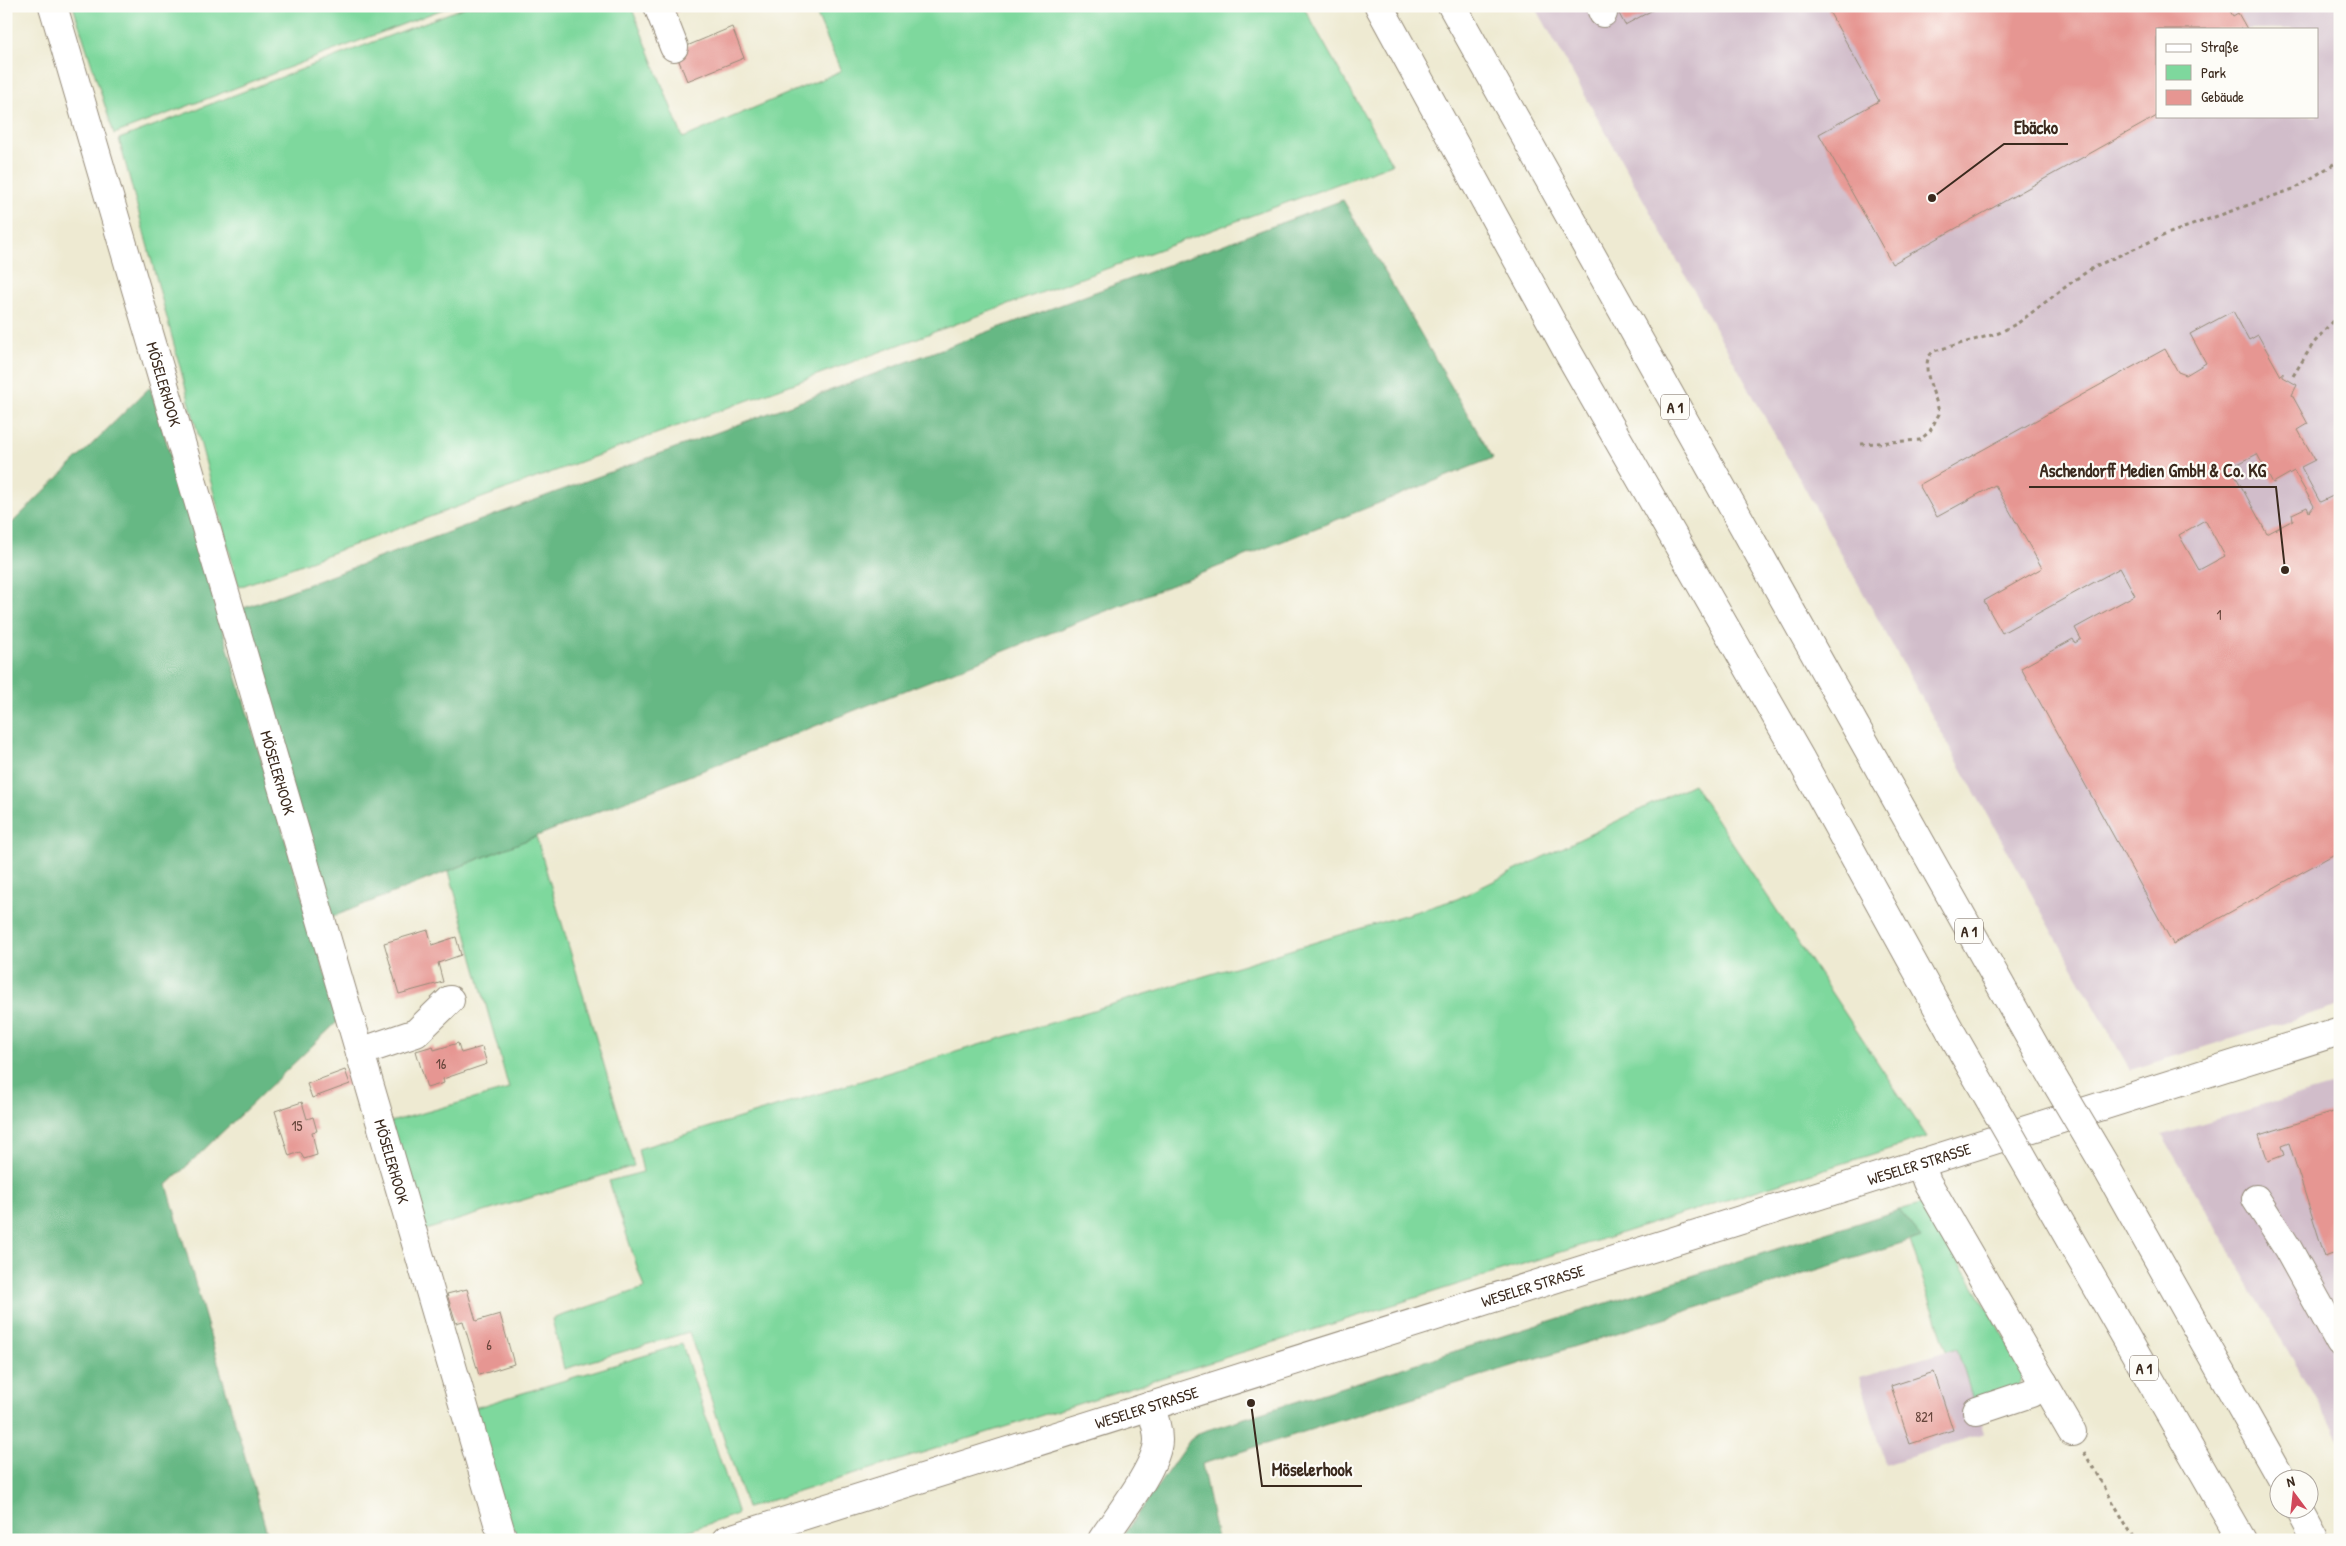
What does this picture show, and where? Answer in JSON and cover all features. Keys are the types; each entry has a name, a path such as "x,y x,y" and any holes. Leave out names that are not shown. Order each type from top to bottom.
{"main road":[{"name":"MÖSELERHOOK","path":"53,6 503,1540"},
{"path":"658,6 674,47"},
{"name":"A 1","path":"1379,6 1569,354 1800,758 1951,1032 2242,1540"},
{"name":"A 1","path":"1452,6 2039,1054 2106,1167 2275,1468"},
{"path":"360,1052 416,1033 450,1000"},
{"name":"WESELER STRASSE","path":"726,1540 2340,1031"},
{"path":"1920,1163 1927,1182 2072,1432"},
{"path":"2256,1199 2288,1249 2340,1343"},
{"path":"1977,1411 2031,1393 2044,1383"},
{"path":"1102,1540 1141,1481 1154,1456 1158,1441 1156,1425 1150,1406"},
{"path":"2303,1518 2315,1540"}],"path":[{"path":"1861,444 1920,440 1930,431 1939,414 1930,387 1928,370 1929,357 1934,351 1999,334 2018,323 2096,266 2167,234 2296,188 2340,160"},
{"path":"2293,376 2313,344 2340,312"},
{"path":"2072,1432 2135,1540"}],"shaded area":[{"path":"1535,6 2340,6 2340,1005 2130,1070"},
{"path":"2340,1083 2340,1440 2162,1135"},
{"path":"1957,1348 1984,1433 1885,1465 1860,1377"}],"green space":[{"path":"73,6 451,6 114,134"},
{"path":"468,6 631,6 683,138 841,71 813,6 1303,6 1392,164 239,587 119,139"},
{"path":"1343,200 1493,458 327,919 236,611"},
{"path":"150,387 339,1020 167,1185 269,1540 6,1540 6,529"},
{"path":"1693,784 1927,1137 747,1508 689,1332 564,1369 552,1319 644,1288 609,1181 643,1172 638,1149 1457,899"},
{"path":"536,836 634,1166 419,1232 387,1123 509,1089 449,871"},
{"path":"1924,1203 1943,1240 1952,1249 2025,1372 2018,1386 1974,1403 1957,1348 1947,1351 1910,1241 1920,1237 1899,1210"},
{"path":"1899,1210 1921,1237 1202,1464 1217,1540 1120,1540 1190,1440 1201,1432"},
{"path":"682,1344 738,1514 660,1540 509,1540 471,1409"}],"building":[{"path":"671,6 689,6 674,13"},
{"path":"1615,6 1660,6 1625,25"},
{"path":"1826,6 2227,6 2233,16 2238,13 2246,28 2156,28 2156,117 1892,264 1819,134 1879,101"},
{"path":"732,27 744,58 687,81 675,51"},
{"path":"2233,311 2249,340 2258,335 2281,376 2283,373 2283,377 2297,385 2292,395 2308,424 2298,430 2315,460 2301,467 2320,502 2335,495 2340,504 2340,851 2173,944 2021,668 2073,639 2075,643 2081,639 2075,628 2135,595 2120,568 2002,633 1984,601 2042,568 1995,485 1937,517 1919,485 2165,349 2178,372 2186,375 2206,363 2190,334","holes":["2257,454 2273,483 2294,471 2314,506 2309,512 2307,507 2292,514 2293,520 2267,534 2234,473 2236,465","2205,520 2225,556 2199,570 2179,535"]},
{"path":"428,930 432,945 456,937 461,955 438,963 443,982 399,994 384,943"},
{"path":"458,1043 461,1053 482,1047 487,1064 443,1079 444,1083 427,1088 416,1051 433,1046 434,1050"},
{"path":"345,1070 350,1084 312,1098 307,1084"},
{"path":"302,1102 307,1119 313,1117 317,1131 312,1132 317,1155 304,1159 300,1152 289,1156 275,1111"},
{"path":"2340,1110 2340,1256 2338,1252 2325,1257 2289,1143 2281,1146 2284,1155 2268,1161 2259,1135"},
{"path":"467,1289 476,1321 500,1314 514,1364 479,1375 463,1321 456,1323 447,1294"},
{"path":"1934,1372 1953,1430 1910,1444 1891,1386"}],"place":[{"name":"Ebäcko","path":"1932,198"},
{"name":"Aschendorff Medien GmbH & Co. KG","path":"2285,570"},
{"name":"Möselerhook","path":"1251,1403"}]}
